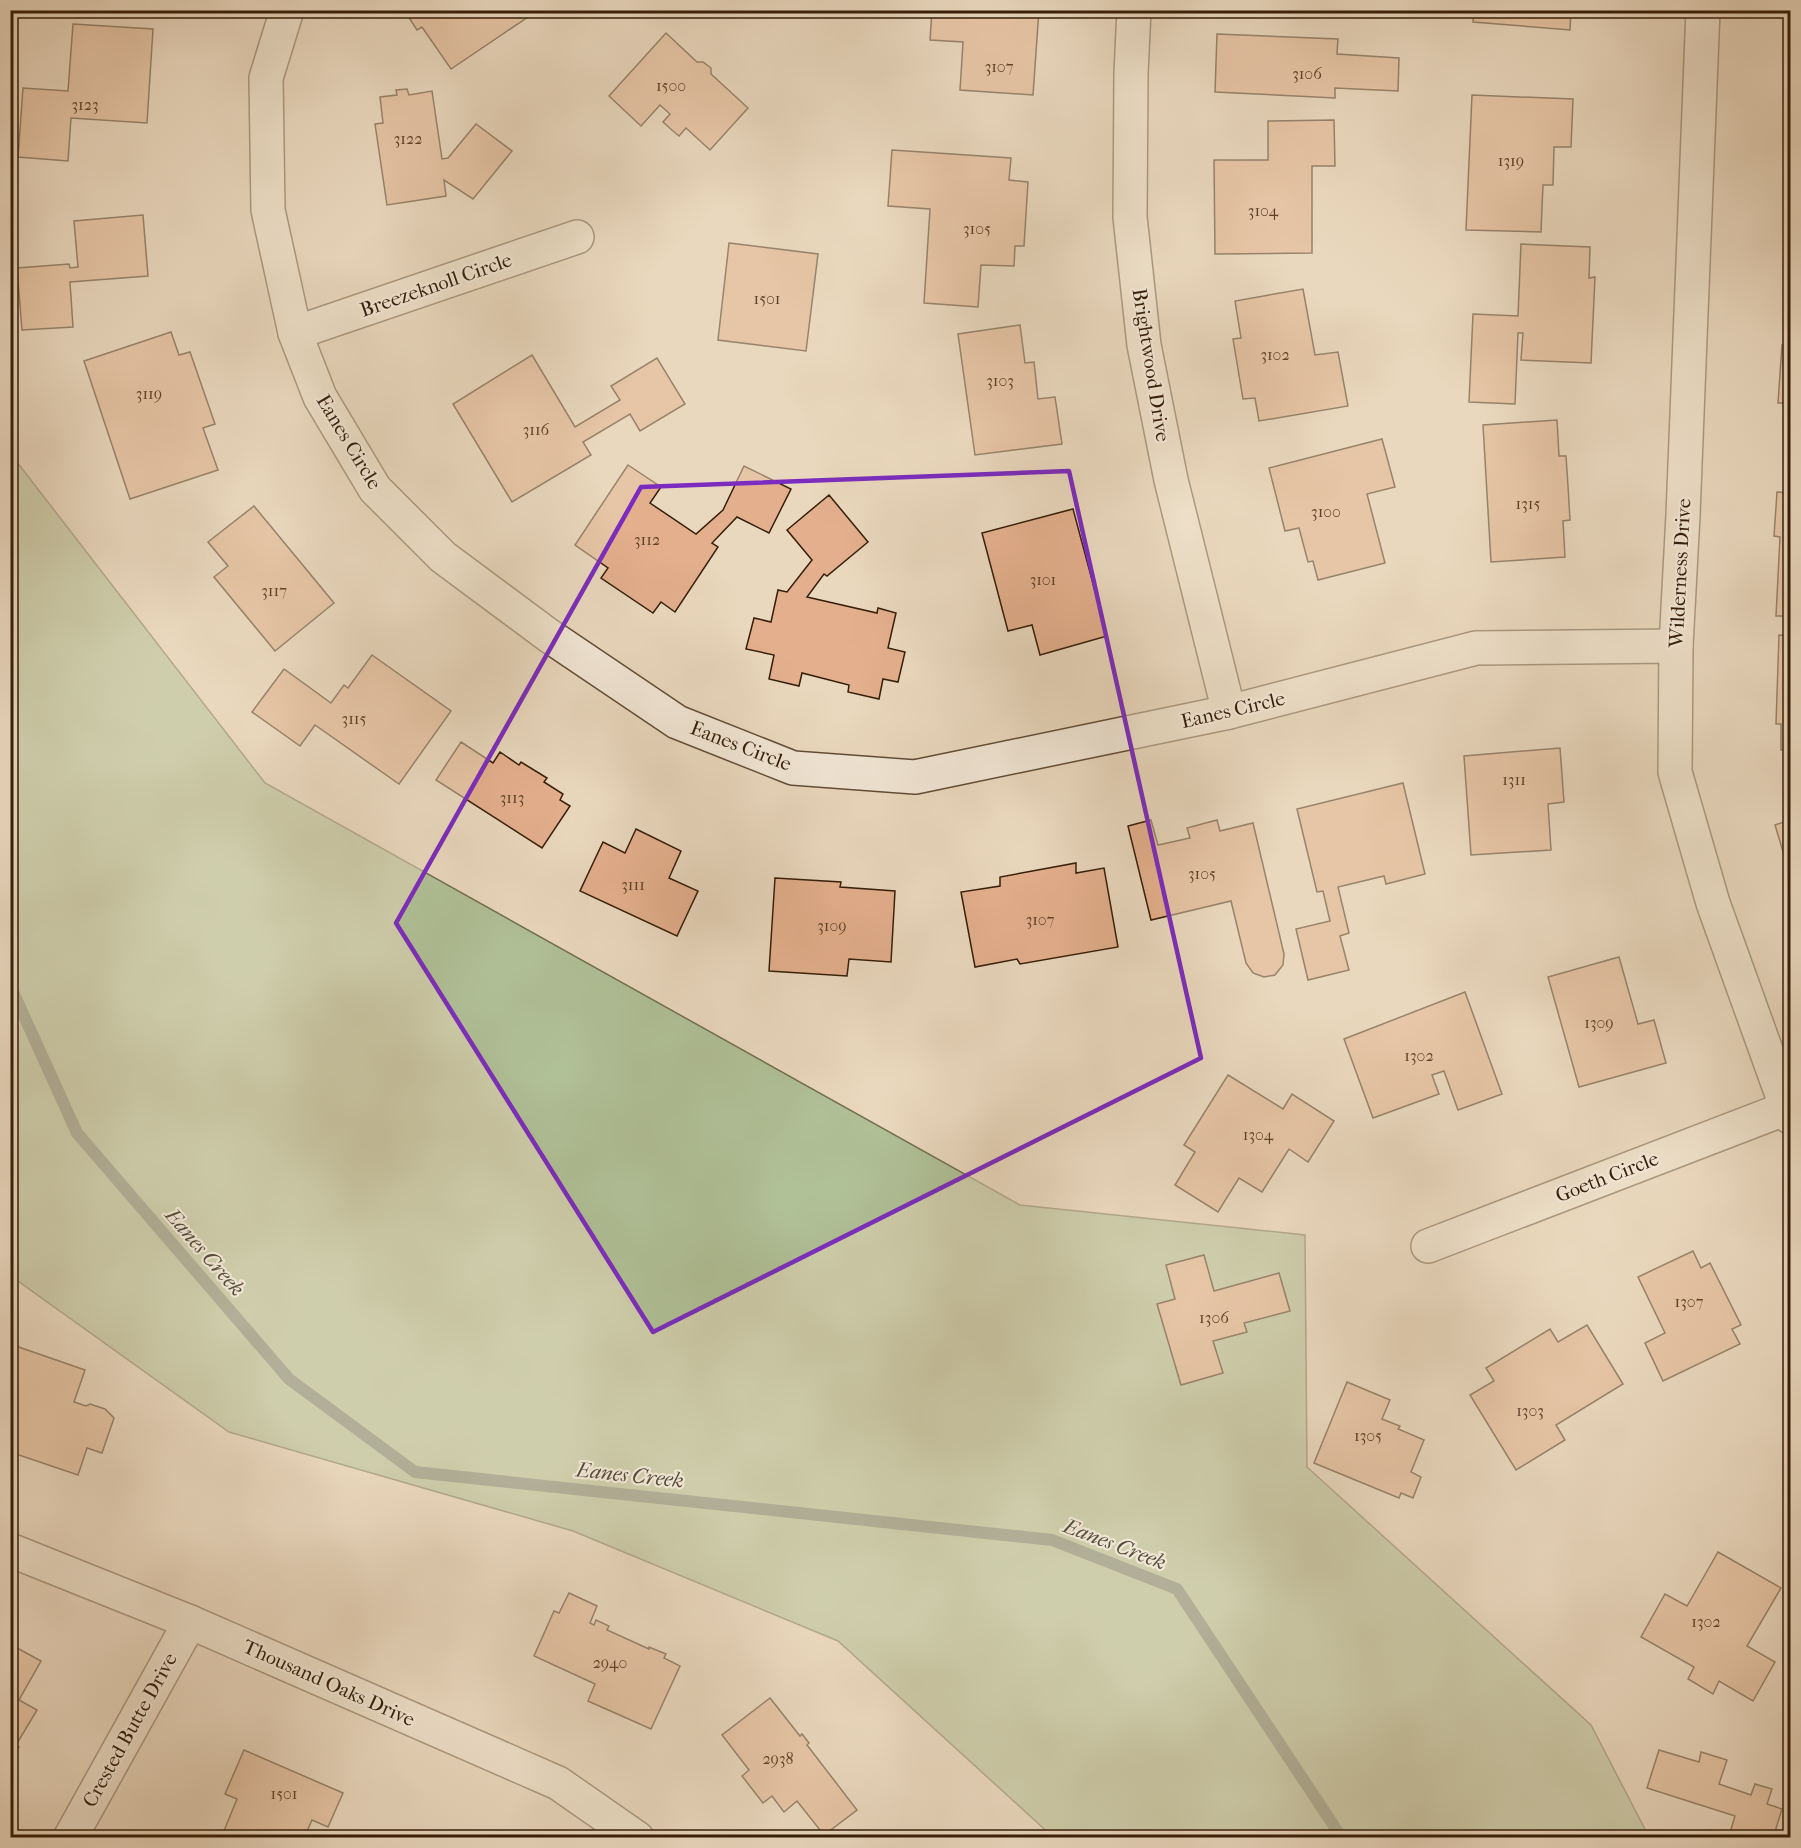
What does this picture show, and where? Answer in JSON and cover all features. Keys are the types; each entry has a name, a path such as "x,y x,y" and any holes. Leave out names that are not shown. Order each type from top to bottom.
{"street":[{"name":"Eanes Circle","path":"287,10 266,78 268,210 295,333 321,397 375,489 443,557 548,635 677,722 793,768 915,777 1229,712 1476,648 1676,646"},
{"name":"Brightwood Drive","path":"1134,10 1130,217 1144,345 1171,480 1229,712"},
{"name":"Wilderness Drive","path":"1703,10 1676,646 1675,772 1713,903 1789,1112"},
{"name":"Breezeknoll Circle","path":"295,333 577,237"},
{"name":"Goeth Circle","path":"1428,1246 1789,1112"},
{"name":"Thousand Oaks Drive","path":"10,1550 190,1622 558,1783 637,1838"},
{"name":"Crested Butte Drive","path":"70,1838 190,1622"}],"highlighted area":[{"path":"1069,471 1201,1058 653,1332 396,923 641,487"}],"green space":[{"path":"10,453 265,783 1020,1205 1305,1235 1307,1467 1591,1725 1649,1837 1053,1837 838,1641 573,1531 229,1432 11,1276"}],"building":[{"path":"404,10 523,10 528,17 451,69 422,27 417,30"},
{"path":"932,10 1039,10 1033,95 960,90 963,42 930,40"},
{"path":"1474,10 1571,10 1570,30 1473,22"},
{"path":"73,24 153,29 147,123 71,118 68,161 18,157 23,88 68,91"},
{"path":"666,33 697,62 703,62 711,68 711,74 748,108 710,150 686,128 679,136 663,122 670,114 660,105 641,126 609,96"},
{"path":"1217,34 1338,39 1337,54 1399,58 1398,91 1335,88 1335,98 1215,92"},
{"path":"407,89 409,95 432,91 442,159 448,158 476,124 512,151 473,199 444,180 446,196 387,205 375,124 383,123 380,97 397,95 396,90"},
{"path":"1472,95 1573,99 1571,147 1554,147 1553,185 1543,185 1541,232 1466,230"},
{"path":"1334,120 1335,166 1312,166 1312,253 1215,254 1214,160 1268,160 1268,121"},
{"path":"892,150 1011,158 1009,180 1028,182 1024,246 1015,246 1014,266 981,265 978,307 924,303 930,209 888,206"},
{"path":"143,215 148,276 70,282 73,327 22,330 17,268 69,264 70,268 78,267 74,221"},
{"path":"729,243 818,254 806,351 718,340"},
{"path":"1521,244 1590,247 1589,278 1595,277 1591,363 1521,360 1523,333 1518,333 1515,404 1469,402 1473,314 1518,316"},
{"path":"1303,289 1315,355 1338,352 1348,406 1259,421 1255,398 1243,399 1233,339 1241,338 1235,301"},
{"path":"1020,325 1025,363 1034,362 1038,399 1055,397 1062,444 975,455 958,334"},
{"path":"171,332 179,355 190,352 215,424 203,428 218,470 130,499 84,361"},
{"path":"1782,345 1790,345 1790,403 1778,403"},
{"path":"532,355 575,427 620,400 611,386 657,358 685,404 640,431 630,414 583,442 591,455 512,502 453,404"},
{"path":"1557,420 1559,456 1566,456 1570,520 1563,521 1565,557 1491,562 1483,425"},
{"path":"1382,439 1395,487 1367,494 1385,563 1318,580 1313,561 1308,562 1299,528 1285,531 1269,468"},
{"path":"628,465 661,487 650,503 696,534 723,510 744,466 791,489 769,533 737,517 712,543 718,547 675,612 661,602 653,613 601,578 608,568 575,545"},
{"path":"1777,492 1790,493 1790,616 1776,616 1780,537 1774,536"},
{"path":"829,495 868,542 827,576 824,574 807,597 877,613 878,608 896,613 888,648 905,652 898,682 883,679 879,699 848,692 849,685 802,673 799,686 769,679 774,655 746,649 754,618 771,622 778,590 787,592 812,560 787,530"},
{"path":"254,506 334,603 275,651 214,577 228,566 208,542"},
{"path":"1073,509 1107,636 1040,655 1032,625 1008,631 982,533"},
{"path":"1779,635 1790,636 1790,750 1781,750 1781,724 1776,724"},
{"path":"372,655 451,711 399,784 315,725 300,746 252,712 284,669 331,703 344,685 348,688"},
{"path":"461,742 493,763 500,752 519,765 521,762 547,778 544,782 563,794 560,800 570,806 542,848 436,780"},
{"path":"1560,748 1564,802 1548,804 1551,850 1471,855 1464,756"},
{"path":"1403,783 1425,874 1386,884 1384,876 1338,887 1349,933 1340,936 1349,970 1308,980 1296,929 1330,921 1323,891 1317,892 1297,809"},
{"path":"1151,820 1158,845 1190,838 1187,828 1217,820 1220,831 1253,823 1284,954 1283,965 1275,975 1264,977 1253,973 1246,963 1231,901 1151,920 1128,826"},
{"path":"1790,820 1790,875 1775,825"},
{"path":"636,829 681,851 669,878 698,891 677,936 580,891 603,842 625,853"},
{"path":"1076,863 1076,873 1104,868 1118,947 1020,964 1017,959 975,967 961,892 1000,886 1000,877"},
{"path":"775,878 841,882 840,887 895,891 891,962 849,959 847,976 769,971"},
{"path":"1619,957 1638,1024 1654,1020 1666,1063 1579,1087 1548,977"},
{"path":"1465,992 1502,1094 1458,1110 1444,1071 1432,1075 1439,1094 1373,1118 1344,1039"},
{"path":"1228,1075 1283,1109 1292,1094 1334,1121 1308,1162 1289,1149 1262,1192 1239,1178 1218,1212 1175,1185 1195,1152 1184,1145"},
{"path":"1693,1251 1701,1268 1710,1263 1741,1325 1732,1329 1740,1344 1663,1381 1645,1343 1665,1333 1638,1277"},
{"path":"1204,1255 1214,1291 1279,1273 1290,1311 1244,1323 1247,1332 1213,1341 1223,1373 1181,1385 1157,1304 1175,1299 1166,1265"},
{"path":"1587,1325 1623,1384 1556,1425 1565,1440 1516,1470 1470,1395 1494,1381 1486,1368 1550,1329 1558,1342"},
{"path":"10,1344 85,1370 74,1402 105,1409 114,1418 102,1453 87,1448 78,1475 10,1452"},
{"path":"1347,1382 1390,1400 1382,1419 1424,1440 1411,1472 1421,1477 1413,1498 1401,1493 1399,1498 1314,1463"},
{"path":"1718,1552 1781,1588 1747,1646 1775,1662 1753,1701 1719,1681 1713,1694 1688,1679 1694,1667 1641,1637 1665,1594 1687,1606"},
{"path":"569,1593 597,1606 590,1623 594,1625 596,1620 609,1626 607,1630 666,1654 664,1658 680,1666 651,1729 588,1701 595,1684 534,1656 554,1611 559,1613"},
{"path":"10,1644 41,1661 19,1700 37,1710 16,1745 19,1747 12,1758"},
{"path":"770,1698 800,1736 802,1734 809,1743 807,1745 857,1810 824,1835 797,1801 784,1812 772,1796 763,1803 742,1776 749,1770 722,1735"},
{"path":"244,1750 343,1793 328,1827 312,1820 304,1838 221,1838 237,1799 225,1794"},
{"path":"1659,1750 1699,1762 1701,1752 1727,1760 1719,1784 1751,1795 1755,1784 1772,1789 1767,1804 1782,1809 1773,1838 1729,1836 1735,1816 1647,1788"}],"waterway":[{"name":"Eanes Creek","path":"10,985 77,1133 289,1379 415,1472 1052,1540 1177,1589 1342,1838"}]}
